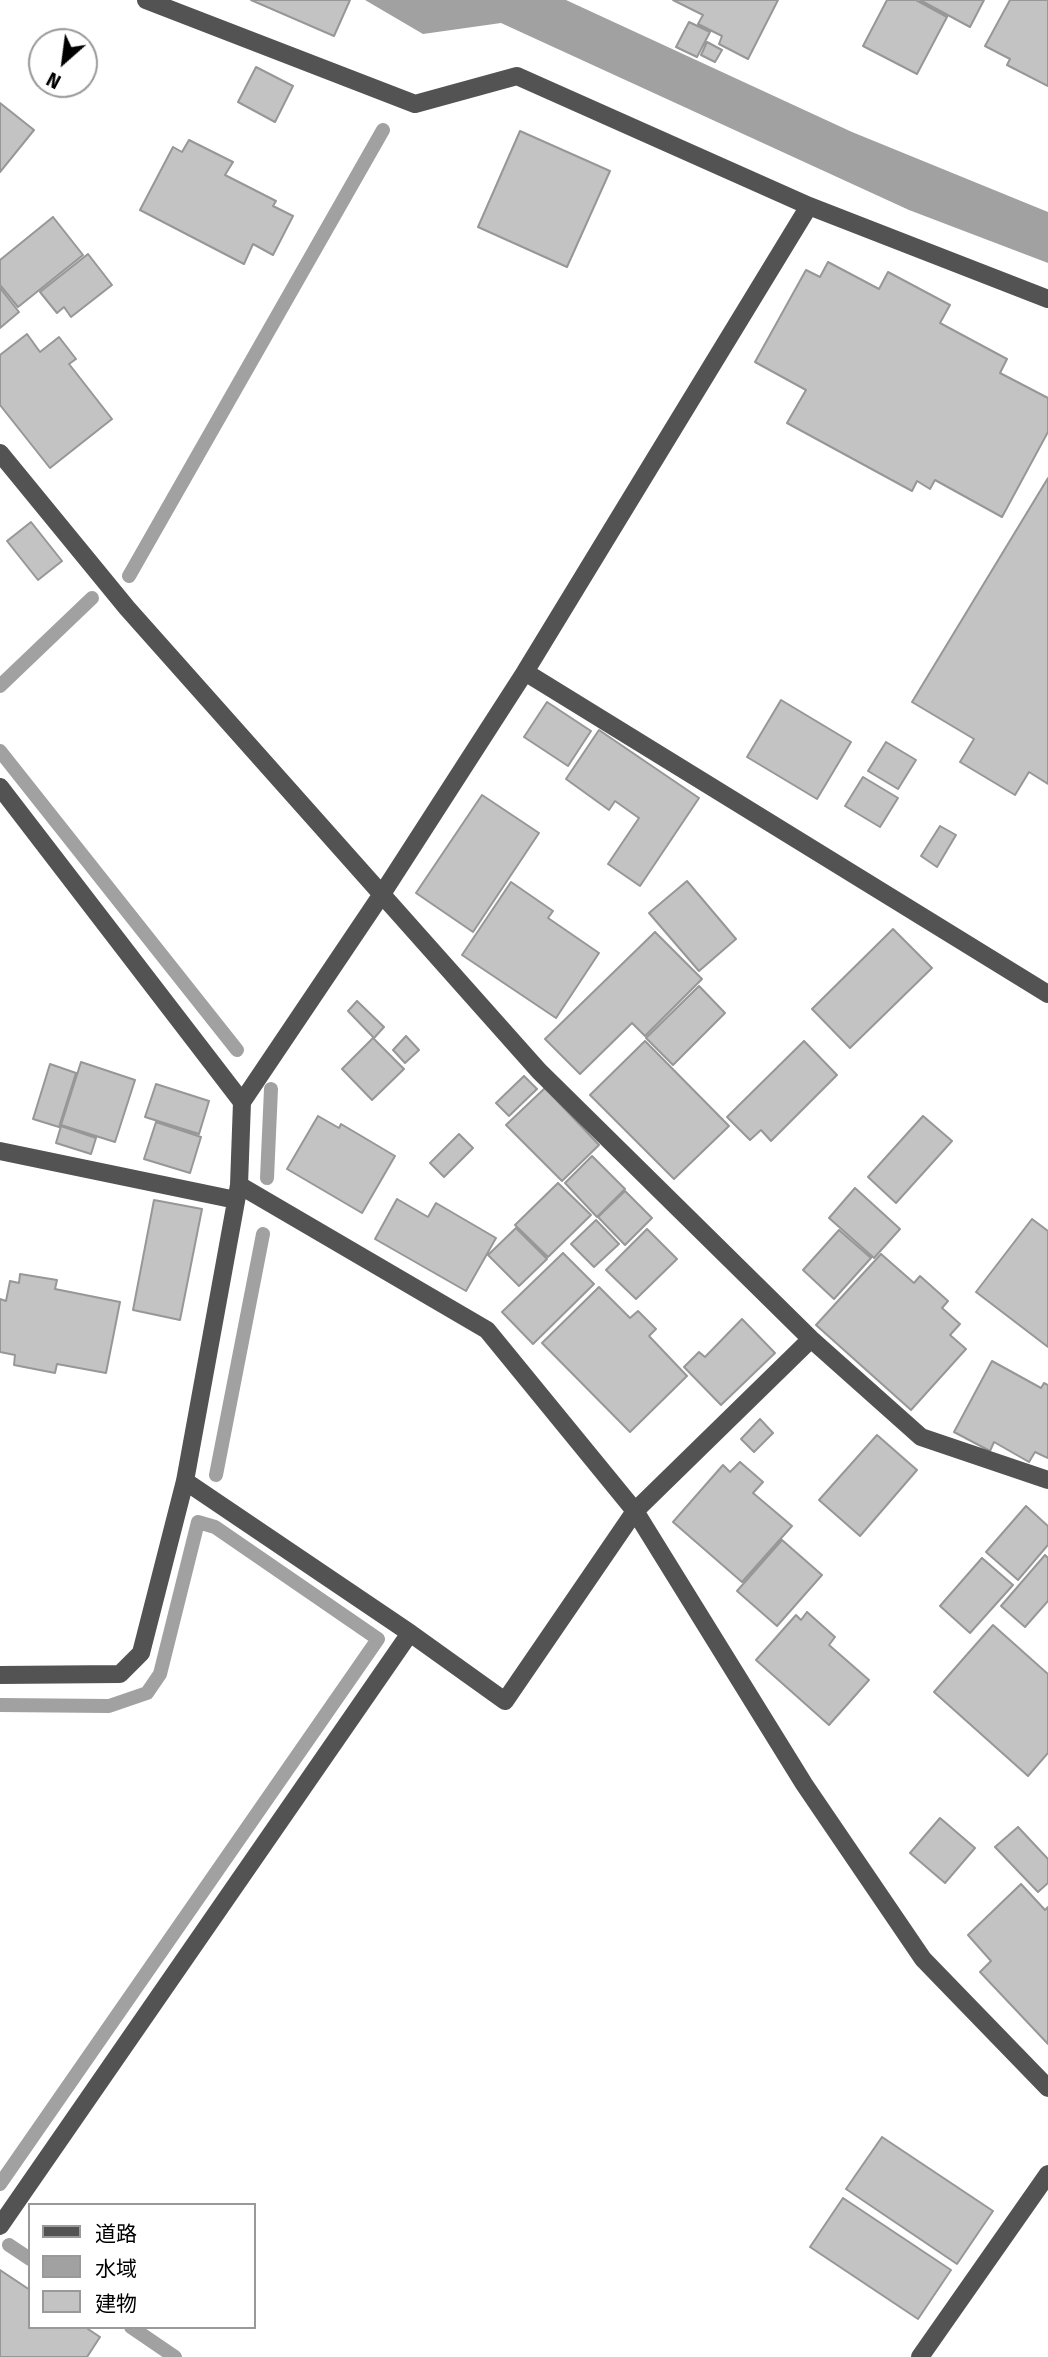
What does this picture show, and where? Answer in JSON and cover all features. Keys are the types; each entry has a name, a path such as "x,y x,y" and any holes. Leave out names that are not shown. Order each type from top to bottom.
{"street":[{"path":"146,0 415,104 517,75 809,206 1048,299"},
{"path":"0,1675 120,1674 141,1653 185,1482 237,1192 242,1102 382,894 525,672 809,206"},
{"path":"0,453 127,608 539,1071 811,1339 920,1437 1048,1480"},
{"path":"525,672 1048,994"},
{"path":"0,787 242,1102"},
{"path":"0,1151 237,1192 487,1330 635,1511 804,1784 923,1959 1048,2088"},
{"path":"185,1482 410,1633 505,1702 635,1511 811,1339"},
{"path":"0,2226 410,1633"},
{"path":"919,2357 1048,2174"}],"water":[{"path":"365,0 566,0 852,132 1048,212 1048,263 909,210 501,23 423,34"}],"building":[{"path":"251,0 350,0 334,36"},
{"path":"673,0 778,0 748,59 719,44 722,36 698,24 703,15"},
{"path":"887,0 916,0 947,17 917,74 863,46"},
{"path":"920,0 984,0 970,27"},
{"path":"1010,0 1048,0 1048,86 1007,65 1010,59 985,46"},
{"path":"689,22 710,32 697,57 676,47"},
{"path":"707,42 722,50 715,62 701,55"},
{"path":"256,67 293,86 275,122 238,102"},
{"path":"0,103 34,130 0,172"},
{"path":"520,131 610,171 567,267 478,227"},
{"path":"189,140 233,162 225,175 276,201 273,206 293,216 273,255 253,244 244,264 140,210 173,147 182,152"},
{"path":"53,217 83,255 18,307 0,285 0,260"},
{"path":"88,254 112,285 71,317 64,307 57,313 40,292"},
{"path":"828,262 879,289 888,272 950,305 940,323 1007,359 1000,373 1048,398 1048,432 1002,517 935,480 930,489 917,481 912,491 787,423 806,390 755,362 806,270 820,277"},
{"path":"0,288 19,312 0,328"},
{"path":"27,334 40,352 59,337 76,359 69,364 112,419 50,468 0,405 0,355"},
{"path":"1048,478 1048,784 1029,772 1015,795 960,762 974,739 912,702"},
{"path":"31,522 62,561 38,580 7,541"},
{"path":"781,700 851,742 817,799 747,757"},
{"path":"547,702 591,731 568,766 524,737"},
{"path":"599,730 699,798 640,886 608,864 639,818 615,801 609,810 566,779"},
{"path":"886,742 916,760 898,789 868,771"},
{"path":"863,777 898,798 880,827 845,806"},
{"path":"482,795 539,833 473,932 416,893"},
{"path":"940,826 956,835 937,867 921,856"},
{"path":"687,881 736,939 699,971 649,913"},
{"path":"511,882 553,911 548,918 599,953 556,1018 462,955"},
{"path":"893,929 932,968 850,1048 812,1009"},
{"path":"655,932 702,979 645,1036 632,1023 580,1074 545,1039"},
{"path":"699,986 725,1013 673,1065 646,1038"},
{"path":"357,1001 384,1027 374,1038 348,1011"},
{"path":"406,1036 419,1050 405,1063 393,1050"},
{"path":"373,1038 404,1069 372,1100 342,1069"},
{"path":"645,1041 729,1126 674,1179 590,1095"},
{"path":"804,1041 837,1075 771,1141 761,1130 750,1140 727,1117"},
{"path":"81,1062 135,1080 115,1142 61,1125"},
{"path":"50,1064 76,1073 59,1127 33,1119"},
{"path":"524,1076 537,1089 509,1116 496,1103"},
{"path":"156,1084 209,1101 199,1134 145,1117"},
{"path":"545,1088 599,1145 562,1181 506,1125"},
{"path":"318,1116 339,1128 341,1124 395,1156 362,1213 287,1169"},
{"path":"923,1116 952,1141 896,1203 868,1177"},
{"path":"156,1122 201,1137 190,1173 144,1159"},
{"path":"61,1126 96,1138 91,1154 56,1143"},
{"path":"459,1134 473,1148 444,1177 430,1163"},
{"path":"592,1156 625,1189 597,1217 565,1183"},
{"path":"558,1183 591,1215 548,1257 515,1225"},
{"path":"855,1188 900,1229 874,1258 829,1218"},
{"path":"625,1191 652,1218 625,1245 598,1217"},
{"path":"397,1199 428,1217 436,1203 496,1238 466,1291 375,1239"},
{"path":"154,1200 202,1209 180,1320 133,1310"},
{"path":"1032,1219 1048,1231 1048,1347 976,1292"},
{"path":"596,1220 619,1244 594,1267 571,1244"},
{"path":"516,1228 547,1259 519,1286 488,1255"},
{"path":"647,1229 677,1259 636,1299 606,1270"},
{"path":"839,1230 871,1258 834,1299 803,1270"},
{"path":"563,1253 594,1284 533,1344 502,1312"},
{"path":"881,1254 914,1283 920,1276 948,1301 942,1308 960,1324 950,1335 966,1349 911,1410 816,1325"},
{"path":"20,1274 57,1280 55,1289 120,1302 106,1373 57,1364 55,1373 14,1365 15,1355 0,1352 0,1299 6,1301 10,1281 19,1283"},
{"path":"599,1287 630,1318 638,1311 656,1329 649,1336 687,1376 630,1432 542,1343"},
{"path":"742,1319 775,1353 721,1405 684,1367 699,1352 705,1357"},
{"path":"992,1361 1041,1388 1044,1383 1048,1385 1048,1458 1035,1452 1029,1462 994,1442 990,1451 954,1432"},
{"path":"760,1419 773,1433 754,1452 741,1439"},
{"path":"877,1435 917,1470 860,1536 819,1500"},
{"path":"740,1462 763,1482 753,1493 792,1526 742,1582 673,1522 723,1465 730,1472"},
{"path":"1026,1506 1048,1526 1048,1545 1018,1580 986,1552"},
{"path":"782,1540 822,1575 777,1626 737,1591"},
{"path":"1045,1555 1048,1558 1048,1601 1025,1627 1001,1606"},
{"path":"982,1558 1013,1585 970,1633 940,1606"},
{"path":"807,1612 835,1637 829,1645 869,1680 829,1725 756,1660 796,1615 801,1620"},
{"path":"993,1625 1048,1674 1048,1753 1028,1776 934,1692"},
{"path":"940,1818 975,1848 945,1883 910,1853"},
{"path":"1018,1827 1048,1859 1048,1883 1038,1892 995,1847"},
{"path":"1021,1884 1045,1910 1048,1907 1048,2044 980,1972 991,1961 968,1935"},
{"path":"882,2137 993,2211 957,2264 846,2189"},
{"path":"843,2198 951,2270 918,2319 810,2247"},
{"path":"0,2270 28,2289 28,2329 88,2329 100,2337 87,2357 0,2357"}],"waterway":[{"path":"129,576 383,130"},
{"path":"0,686 92,598"},
{"path":"0,751 237,1050"},
{"path":"267,1178 271,1089"},
{"path":"216,1475 263,1234"},
{"path":"0,1705 109,1706 147,1693 160,1674 198,1522 215,1527 378,1639 0,2184"},
{"path":"9,2245 28,2258"},
{"path":"134,2329 175,2357"}]}
